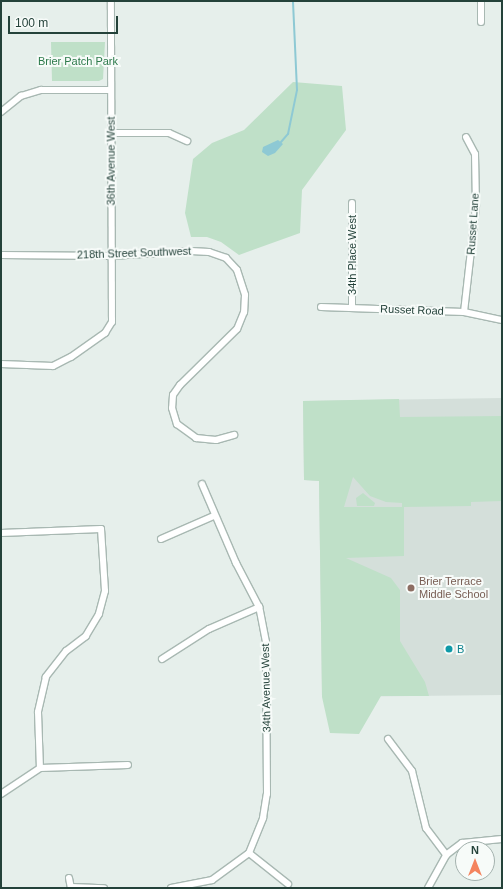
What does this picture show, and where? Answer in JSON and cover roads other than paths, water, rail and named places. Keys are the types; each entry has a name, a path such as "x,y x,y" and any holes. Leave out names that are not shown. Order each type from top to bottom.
{"street":[{"name":"36th Avenue West","path":"1,364 53,366 71,357 105,333 112,322 110,1"},
{"path":"481,1 481,22"},
{"path":"1,112 4,107 21,96 41,90 111,90"},
{"path":"112,133 169,133 187,141"},
{"name":"Russet Lane","path":"464,312 476,206 475,154 466,137"},
{"name":"34th Place West","path":"352,202 352,308"},
{"name":"218th Street Southwest","path":"1,255 111,256 210,252 226,258 237,270 245,295 244,312 237,328 180,385 173,395 172,408 177,424 196,438 216,440 234,435"},
{"name":"Russet Road","path":"321,307 464,312 502,320"},
{"name":"34th Avenue West","path":"202,484 214,516 259,607 266,642 267,794 263,818 249,853"},
{"path":"161,539 214,516"},
{"path":"1,533 101,529 105,591 99,614 86,636 66,651 46,677 38,712 40,768"},
{"path":"162,659 209,629 259,607"},
{"path":"388,739 412,771 426,828 446,855"},
{"path":"1,794 40,768 128,765"},
{"path":"428,888 446,855 462,843 502,839"},
{"path":"171,888 212,880 249,853 288,884"},
{"path":"69,878 71,888 104,888"}],"water":[{"path":"278,140 283,144 275,153 268,156 262,152 263,147"}],"waterway":[{"path":"281,142 288,134 297,90 293,1"}],"place":[{"name":"Brier Terrace Middle School","path":"411,588"},
{"name":"B","path":"449,649"}],"park label":[{"name":"Brier Patch Park","path":"78,61"}]}
